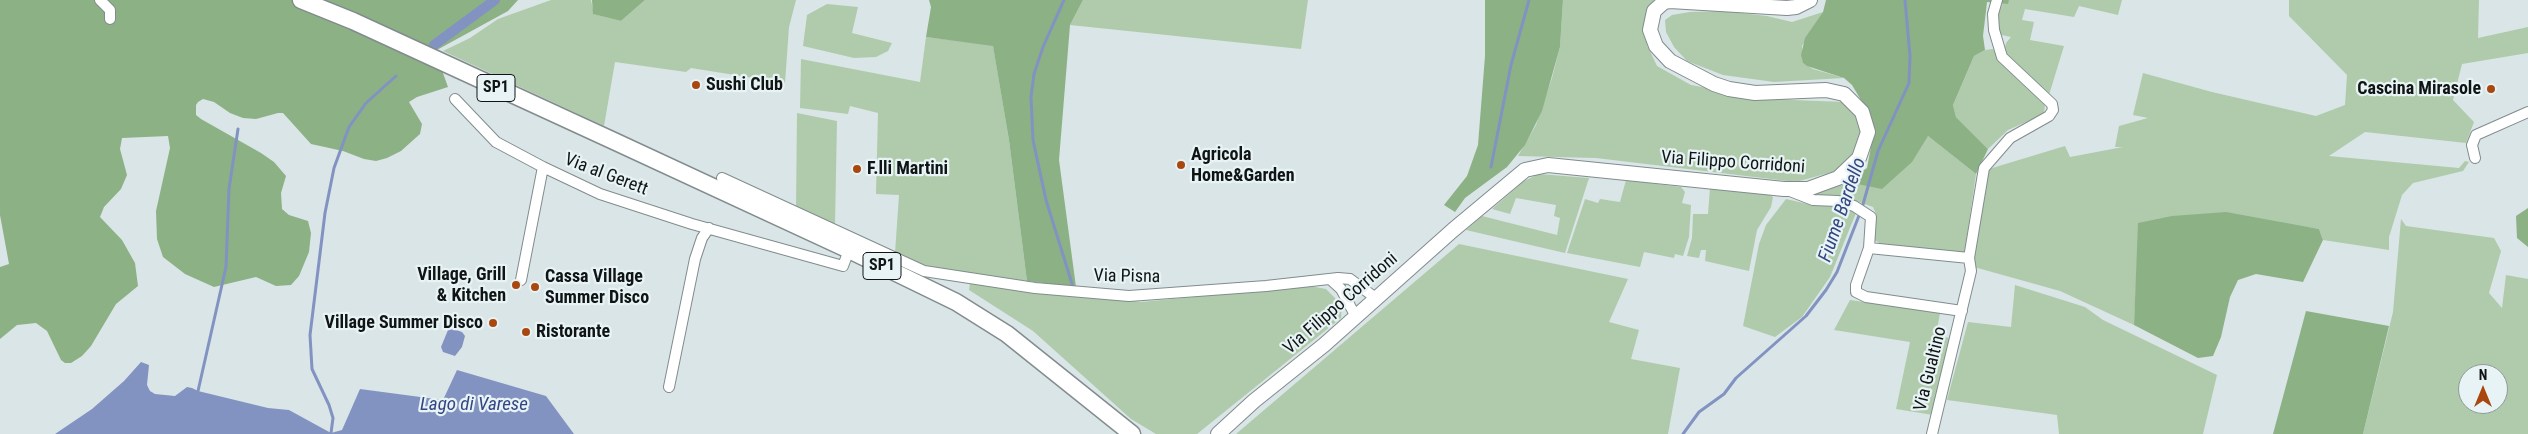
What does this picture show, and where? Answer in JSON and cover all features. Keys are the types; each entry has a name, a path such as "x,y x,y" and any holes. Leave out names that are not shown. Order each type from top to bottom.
{"main road":[{"name":"SP1","path":"301,0 353,21 849,250 956,302 1007,334 1132,434"},
{"name":"SP1","path":"1060,377 1114,434"}],"street":[{"path":"100,0 110,10 110,19"},
{"name":"Via Filippo Corridoni","path":"1218,434 1254,401 1356,318 1514,177 1525,170 1536,166 1784,189 1808,188 1838,178 1852,166 1862,152 1868,137 1866,122 1859,108 1838,91 1755,93 1714,84 1680,68 1662,54 1652,38 1651,20 1658,6 1670,1 1787,8 1810,0"},
{"name":"Via Gualtino","path":"1932,434 1971,271 1969,258 1984,168 2010,138 2049,116 2053,110 2052,104 2002,57 1994,30 1993,14 1997,0"},
{"path":"455,99 496,142 543,167"},
{"path":"2475,158 2472,145 2476,135 2528,112"},
{"name":"Via al Gerett","path":"521,280 543,167 600,194 709,228 843,266 849,250"},
{"name":"Via Pisna","path":"722,178 924,271 1035,288 1129,296 1266,286 1330,279 1350,279 1377,299"},
{"name":"Via Gualtino","path":"1784,189 1813,200 1838,201 1854,206 1871,217 1869,248 1856,285 1856,292 1866,297 1962,311"},
{"path":"669,387 695,259 702,238 709,228"},
{"path":"1869,248 1969,258"},
{"path":"1330,279 1341,289 1356,318"}],"green space":[{"path":"0,0 518,0 508,11 435,51 448,87 417,97 409,102 422,124 420,134 401,151 387,158 376,161 364,159 343,151 311,144 283,113 256,119 243,118 230,113 214,102 203,99 198,102 196,105 196,115 261,153 274,162 286,176 281,193 282,209 289,215 308,221 311,233 309,252 299,276 291,285 276,286 256,277 214,287 185,274 163,257 157,239 156,211 170,148 168,136 122,138 120,149 127,175 121,189 104,207 100,217 122,240 135,263 138,286 116,304 91,346 82,356 71,363 65,363 61,360 47,331 36,323 17,325 0,339 0,267 9,264 0,215"},
{"path":"551,0 591,0 594,14 621,21 645,0 796,0 789,27 785,83 691,68 686,72 615,62 604,126 443,51 470,38 498,19"},
{"path":"592,0 645,0 621,21 593,14"},
{"path":"929,0 1083,0 1070,25 1059,160 1076,287 1027,281 1009,140 993,46 926,37 931,7"},
{"path":"1083,0 1308,0 1301,49 1070,25"},
{"path":"1485,0 1563,0 1560,47 1542,111 1525,145 1507,167 1465,198 1455,212 1444,205 1467,176 1478,145 1485,56"},
{"path":"1563,0 1657,0 1647,25 1647,45 1657,66 1691,85 1744,95 1793,100 1845,102 1856,109 1862,127 1851,161 1836,171 1796,182 1596,158 1518,156 1536,125 1552,78 1560,47"},
{"path":"1826,0 2009,0 2008,4 1987,2 1983,36 1985,50 1974,56 1953,105 1956,117 1988,149 1976,174 1928,136 1912,162 1882,189 1847,182 1867,168 1873,136 1871,117 1852,85 1844,78 1803,63 1801,55 1805,38 1823,12"},
{"path":"2004,0 2122,0 2118,15 2079,6 2074,17 2025,9 2022,20 2034,22 2030,40 2064,46 2049,95 2004,52 2006,43 2011,37 1997,34 1997,19"},
{"path":"2289,0 2479,0 2478,38 2528,27 2528,53 2462,64 2453,100 2474,122 2466,143 2365,132 2329,156 2459,168 2465,161 2469,162 2463,171 2413,183 2402,195 2389,237 2389,250 2323,240 2319,229 2300,226 2139,223 2134,325 2060,291 1974,267 1973,254 1981,194 1989,169 2065,146 2070,157 2123,147 2115,147 2119,126 2148,118 2133,115 2143,73 2212,92 2316,116 2345,105 2347,75 2289,16"},
{"path":"827,4 858,7 852,33 892,43 888,51 876,57 854,58 803,46 807,15"},
{"path":"1724,11 1767,16 1792,22 1823,12 1802,46 1803,63 1813,69 1844,78 1774,82 1723,75 1687,61 1674,47 1666,32 1665,20 1672,15 1690,12"},
{"path":"926,37 993,45 1009,140 1027,281 930,267 895,253 899,195 876,194 878,113 850,106 848,114 800,108 801,59 920,82"},
{"path":"1993,49 2003,63 2045,103 2044,114 2008,130 1988,149 1956,117 1953,105 1974,56 1985,50"},
{"path":"797,113 837,121 835,225 796,209"},
{"path":"1928,136 1976,174 1963,253 1884,246 1873,239 1876,214 1873,207 1842,196 1829,198 1808,194 1847,182 1882,188"},
{"path":"1539,174 1589,178 1565,253 1466,230 1482,216 1557,235 1560,218 1554,216 1556,205 1516,198 1510,214 1492,209 1524,181"},
{"path":"1626,180 1681,187 1685,192 1682,203 1691,205 1689,237 1683,256 1675,254 1674,258 1644,252 1640,267 1567,253 1585,199 1598,203 1600,199 1620,202"},
{"path":"1710,188 1768,194 1773,197 1771,207 1757,230 1749,271 1705,261 1706,250 1701,250 1699,258 1687,256 1692,238 1693,214 1708,214"},
{"path":"1786,199 1812,205 1839,206 1856,213 1830,277 1802,317 1775,337 1743,326 1759,244 1766,225"},
{"path":"2528,208 2528,247 2517,238 2516,216"},
{"path":"2226,212 2319,229 2323,240 2303,282 2256,274 2238,280 2230,297 2221,337 2213,356 2198,358 2134,325 2138,223 2172,216"},
{"path":"2401,219 2406,226 2494,238 2501,251 2489,293 2502,308 2506,275 2528,279 2528,434 2363,434 2393,312"},
{"path":"1459,244 1628,279 1609,322 1639,330 1631,359 1680,368 1668,434 1236,434"},
{"path":"970,283 1141,302 1310,286 1326,289 1342,305 1341,318 1197,434 1156,434 1131,419 1033,331 969,290"},
{"path":"2015,285 2085,307 2103,320 2217,375 2203,434 2059,434 2057,415 1947,400 1968,322 2011,327"},
{"path":"1850,300 1940,313 1936,336 1951,338 1933,415 1896,409 1910,342 1834,330"},
{"path":"2306,311 2389,326 2363,434 2273,434"}],"water":[{"path":"453,329 462,332 465,336 462,347 455,356 443,352 441,347 448,330"},
{"name":"Lago di Varese","path":"141,362 149,365 147,385 150,391 155,394 175,396 187,387 192,388 268,408 289,410 331,433 342,430 360,389 443,400 457,370 546,396 574,434 55,434 92,409 124,381"}],"waterway":[{"path":"434,45 495,0"},
{"path":"1064,0 1043,47 1034,74 1031,97 1033,140 1046,200 1073,287"},
{"path":"1491,167 1511,65 1529,0"},
{"name":"Fiume Bardello","path":"1862,208 1878,151 1909,83 1910,56 1905,0"},
{"path":"331,433 333,418 312,369 310,335 325,213 334,168 349,127 366,103 396,76"},
{"path":"198,391 226,267 229,189 238,129"},
{"name":"Fiume Bardello","path":"1683,434 1699,412 1724,394 1736,378 1806,316 1837,272 1860,213"}],"place":[{"name":"Sushi Club","path":"696,85"},
{"name":"Cascina Mirasole","path":"2491,89"},
{"name":"Agricola Home&Garden","path":"1181,165"},
{"name":"F.lli Martini","path":"857,169"},
{"name":"Village, Grill & Kitchen","path":"516,285"},
{"name":"Cassa Village Summer Disco","path":"535,287"},
{"name":"Village Summer Disco","path":"493,323"},
{"name":"Ristorante","path":"526,332"}]}
